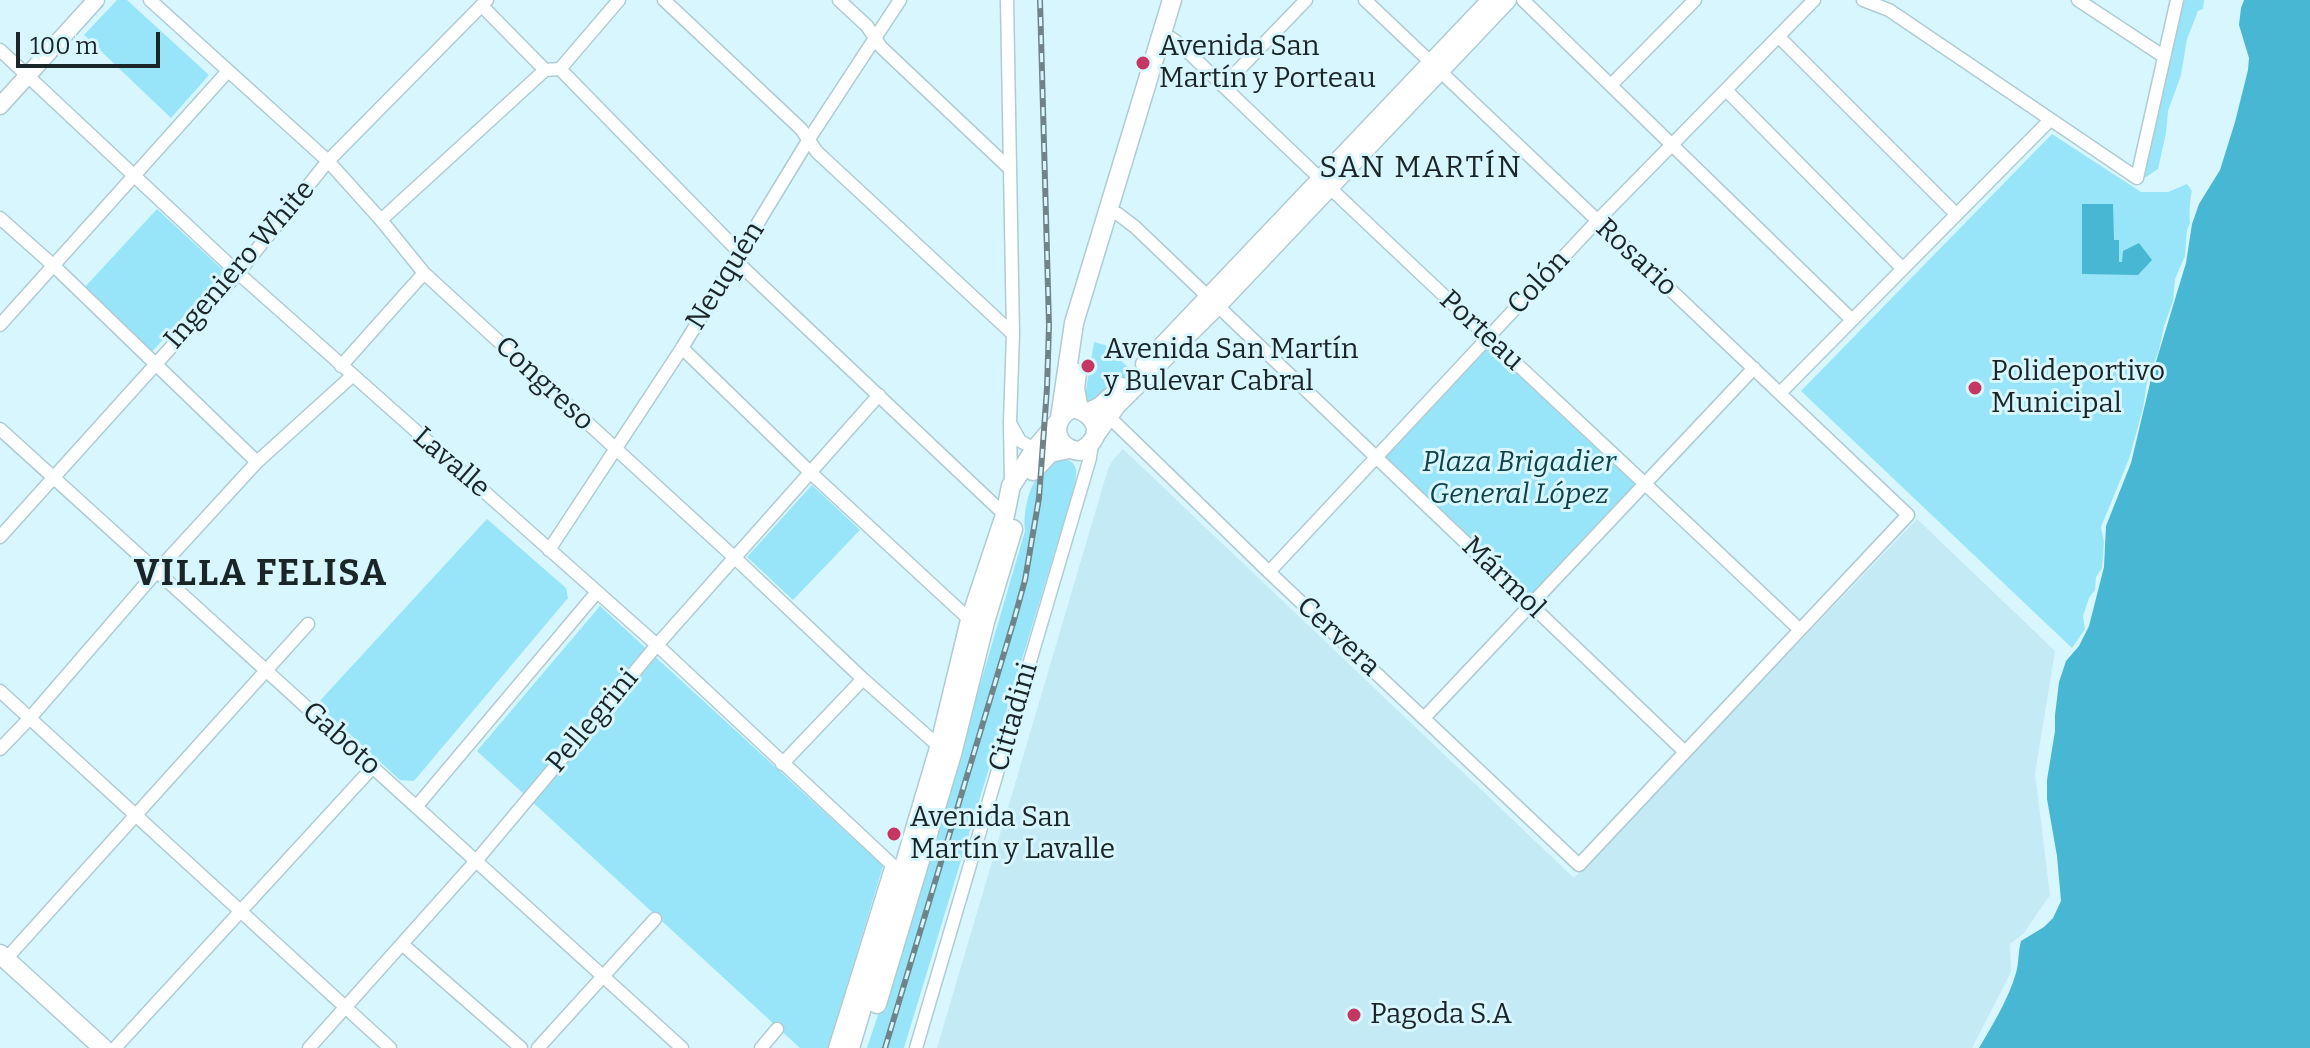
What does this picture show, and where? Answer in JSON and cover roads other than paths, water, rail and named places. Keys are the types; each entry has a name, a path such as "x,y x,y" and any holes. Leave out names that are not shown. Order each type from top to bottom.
{"main road":[{"path":"0,106 96,0"},
{"path":"863,1048 1024,487 1043,459 1057,450 1080,451 1093,440 1093,411 1075,389 1085,325 1113,213 1166,36 1172,0"},
{"path":"1166,36 1182,0"},
{"path":"1436,67 1490,0"},
{"path":"1093,411 1214,301 1436,67 1508,0"},
{"path":"1071,450 1059,439 1059,420 1074,323 1113,213"},
{"path":"850,1048 897,870 946,751 970,620 1005,515 1011,487 1035,449 1067,411 1073,408 1093,411"},
{"path":"3,956 92,1044"}],"street":[{"name":"Congreso","path":"150,0 328,161 424,273 863,679 946,751"},
{"path":"381,220 545,70 560,69 619,0"},
{"path":"664,0 801,129 817,152 1013,334"},
{"path":"839,0 867,26 881,47 1010,169"},
{"name":"Neuquén","path":"549,550 682,348 809,139 900,0"},
{"path":"981,493 993,495 1011,487 1013,334 1007,0"},
{"path":"1223,86 1306,0"},
{"name":"Rosario","path":"1365,0 1908,515 1799,629"},
{"path":"1523,0 1851,319"},
{"path":"1611,85 1695,0"},
{"name":"Colón","path":"1269,572 1597,221 1814,0"},
{"path":"1863,0 1889,10 2137,178 2177,0"},
{"path":"2078,0 2163,56"},
{"path":"484,2 545,70"},
{"name":"Ingeniero White","path":"0,537 238,273 328,161 484,2"},
{"name":"Porteau","path":"1166,36 1181,45 1324,184 1799,629"},
{"path":"1779,37 1956,214"},
{"name":"Lavalle","path":"0,50 238,273 657,645 897,870"},
{"path":"560,69 738,257 1005,515"},
{"path":"0,325 228,71"},
{"path":"1726,90 1902,268"},
{"path":"1780,393 2050,120"},
{"name":"Mármol","path":"1113,213 1135,227 1214,301 1685,752"},
{"path":"0,218 257,462"},
{"path":"341,366 424,273"},
{"path":"682,348 970,620"},
{"path":"1424,718 1754,368"},
{"path":"0,749 257,462 352,376"},
{"name":"Pellegrini","path":"309,1048 476,861 657,645 879,395"},
{"name":"Cervera","path":"1093,411 1269,572 1579,865 1685,752"},
{"path":"1010,422 1020,441 1035,449"},
{"name":"Gaboto","path":"0,429 682,1048"},
{"name":"Cittadini","path":"916,1048 949,944 1093,440"},
{"path":"1071,450 1081,465 1084,477"},
{"path":"416,807 597,592"},
{"path":"3,956 136,815 308,624"},
{"path":"1685,752 1799,629"},
{"path":"782,764 863,679"},
{"path":"0,691 390,1048"},
{"path":"115,1048 373,767"},
{"path":"835,1048 897,870"},
{"path":"538,1048 655,919"},
{"path":"402,944 521,1048"},
{"path":"761,1048 777,1029"}],"railway":[{"path":"885,1048 1014,620 1025,580 1039,498 1049,325 1040,0"}],"place":[{"name":"Avenida San Martín y Porteau","path":"1143,63"},
{"name":"Avenida San Martín y Bulevar Cabral","path":"1088,366"},
{"name":"Polideportivo Municipal","path":"1975,388"},
{"name":"Avenida San Martín y Lavalle","path":"894,834"},
{"name":"Pagoda S.A","path":"1354,1015"}],"district":[{"name":"SAN MARTÍN","path":"1421,169"},
{"name":"VILLA FELISA","path":"261,575"}],"park label":[{"name":"Plaza Brigadier General López","path":"1519,479"}]}
